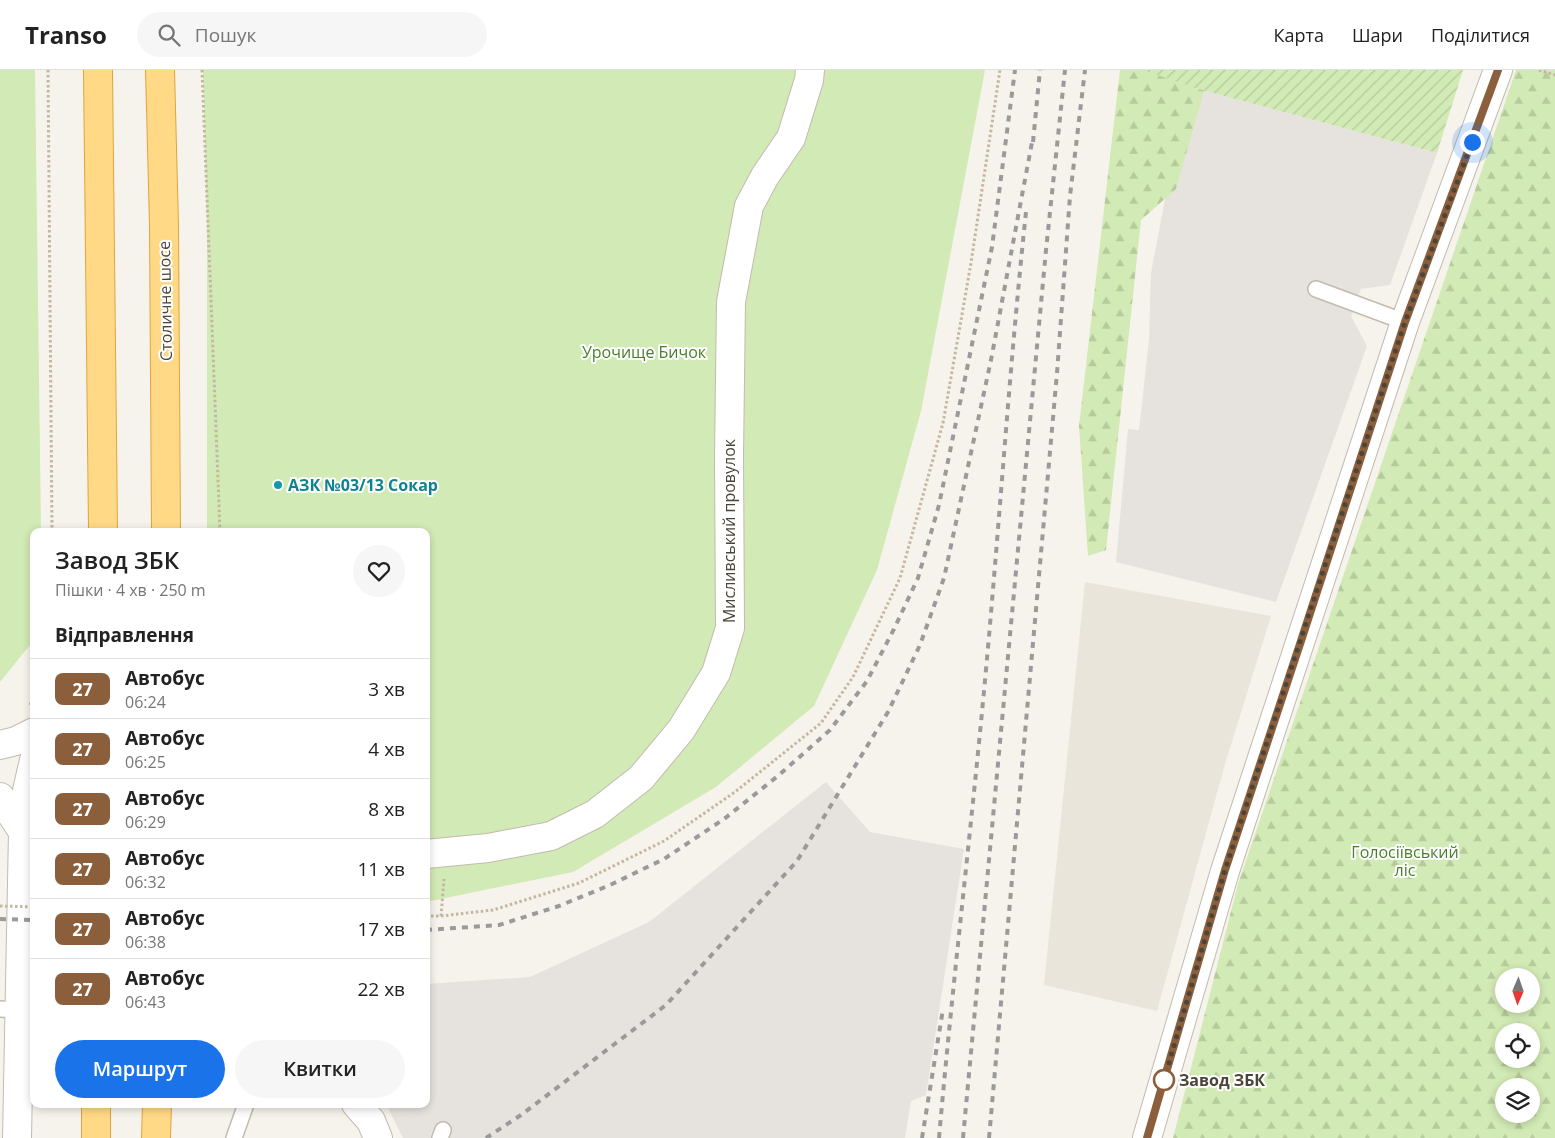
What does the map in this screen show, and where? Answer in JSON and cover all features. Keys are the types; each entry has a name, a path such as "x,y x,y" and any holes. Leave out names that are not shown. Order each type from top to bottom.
{"highway":[{"path":"98,70 103,528"},
{"name":"Столичне шосе","path":"160,70 166,528"},
{"path":"96,1108 96,1138"},
{"path":"156,1108 156,1138"}],"street":[{"name":"Мисливський провулок","path":"436,853 488,848 551,836 595,814 641,778 681,730 716,673 730,628 729,456 731,302 749,206 765,176 791,138 810,80 810,70"},
{"path":"1147,1138 1225,870 1405,322 1498,70"},
{"path":"167,500 173,528"},
{"path":"0,745 16,742 30,734"},
{"path":"17,1138 10,1009 22,832 30,778"},
{"path":"0,797 22,832"},
{"path":"360,1108 371,1120 378,1138"}],"lane":[{"path":"1316,290 1405,322"},
{"path":"234,1138 245,1108"}],"path":[{"path":"48,70 52,528"},
{"path":"202,70 220,528"},
{"path":"430,916 493,910 579,883 664,841 735,792 821,724 853,677 900,578 942,423 970,263 1000,70"},
{"path":"1539,70 1555,75"},
{"path":"436,853 441,916"},
{"path":"0,906 30,907"}],"shaded area":[{"path":"1202,90 1437,153 1390,285 1361,289 1351,316 1367,346 1276,602 1116,562 1128,429 1139,430 1149,340 1151,273 1183,104"},
{"path":"1085,582 1271,616 1225,764 1157,1011 1044,985"},
{"path":"826,782 870,832 964,849 926,1095 911,1101 905,1138 403,1138 388,1108 430,1108 430,984 530,977 649,922"}],"green space":[{"path":"0,70 35,70 41,528 30,528 30,645 0,682"},
{"name":"Урочище Бичок","path":"203,70 985,70 921,411 877,570 814,706 716,787 573,872 430,901 430,528 207,528 207,223"},
{"path":"1120,70 1210,70 1176,189 1141,220 1106,550 1088,556 1079,426"},
{"path":"1142,70 1463,70 1437,153 1202,90"},
{"name":"Голосіївський ліс","path":"1516,70 1555,70 1555,1138 1173,1138 1238,884"}],"railway":[{"path":"430,930 499,925 559,906 610,885 664,859 724,819 779,775 830,730 867,681 918,578 939,505 992,247 1015,70"},
{"path":"1033,142 1040,70"},
{"path":"963,1138 1046,250 1065,70"},
{"path":"989,1138 1057,373 1070,196 1085,70"},
{"path":"486,1138 521,1115 666,1005 797,861 888,712 920,645 944,578 991,360 1033,137"},
{"path":"939,1138 984,691 1026,212"},
{"path":"0,919 30,920"},
{"path":"922,1138 943,1009"}],"bus line":[{"name":"27","path":"1147,1138 1225,870 1405,322 1498,70"}],"place":[{"name":"АЗК №03/13 Сокар","path":"278,485"},
{"name":"Завод ЗБК","path":"1164,1080"}],"route":[{"path":"1164,1080 1225,870 1405,322 1472,142"}]}
